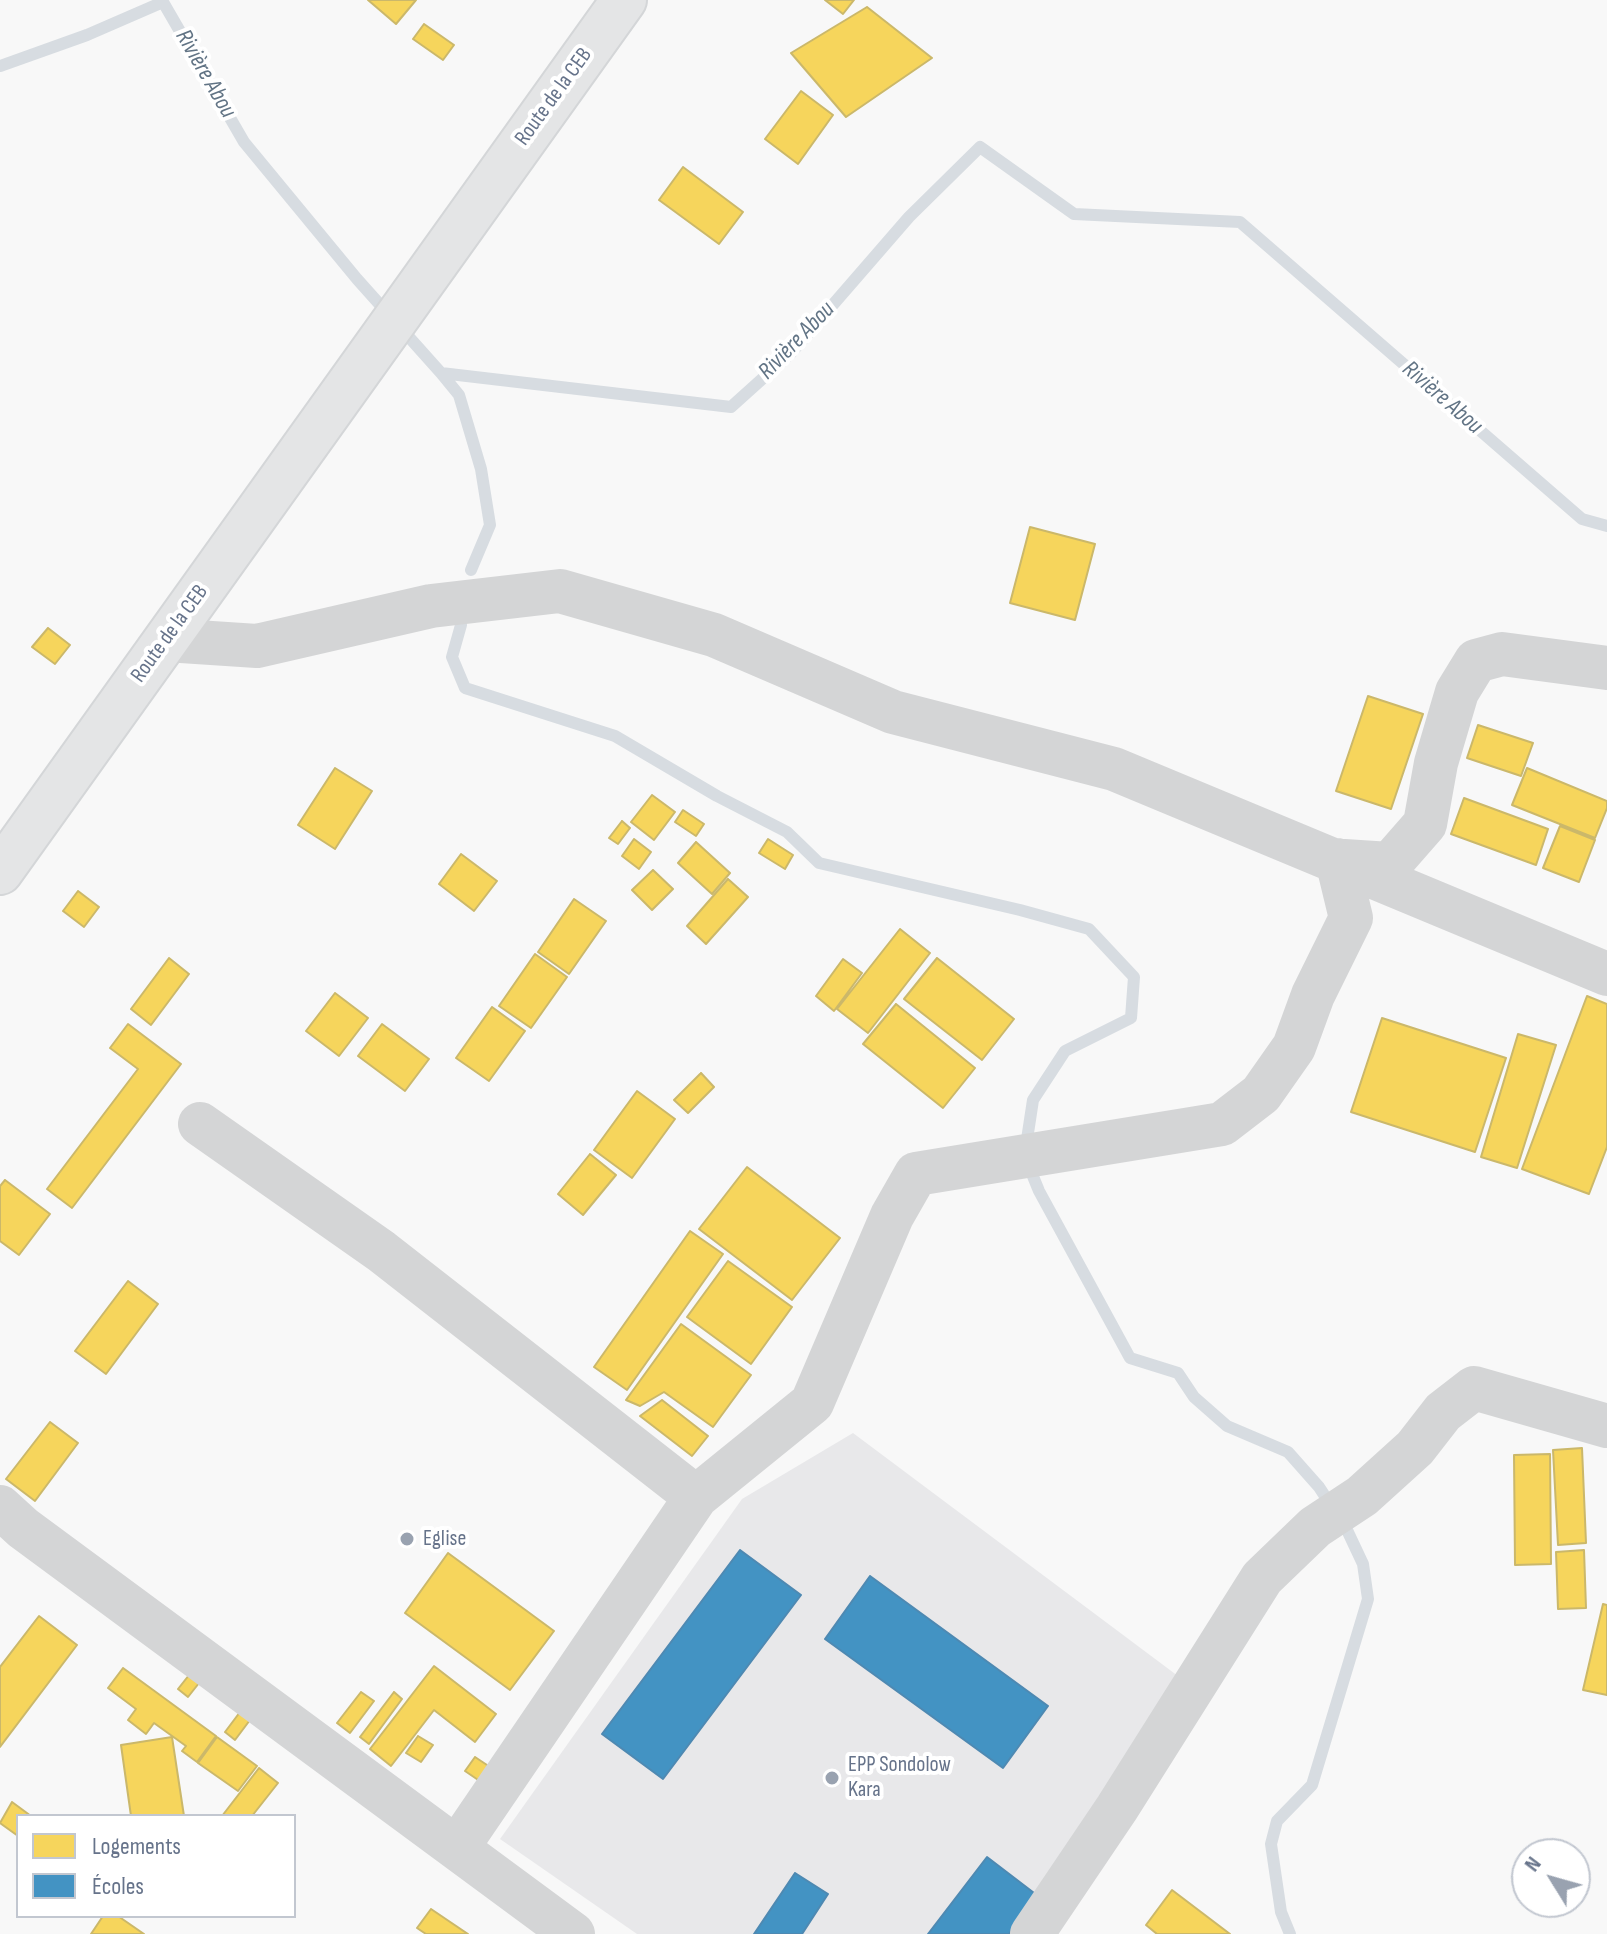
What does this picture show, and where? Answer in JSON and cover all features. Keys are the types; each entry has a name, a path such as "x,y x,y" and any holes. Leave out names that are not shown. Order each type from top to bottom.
{"main road":[{"name":"Route de la CEB","path":"0,872 340,397 614,3"}],"street":[{"path":"166,640 257,646 431,606 560,591 714,635 893,712 1114,769 1607,974"},
{"path":"1337,860 1390,864 1425,824 1436,763 1457,692 1476,661 1502,654 1607,668"},
{"path":"457,1848 696,1497 812,1403 892,1216 916,1174 1222,1124 1261,1094 1294,1047 1313,995 1351,918 1337,860"},
{"path":"200,1124 381,1251 696,1497"},
{"path":"1032,1934 1117,1808 1262,1578 1315,1527 1362,1496 1415,1448 1443,1412 1474,1388 1607,1426"},
{"path":"0,1507 23,1528 573,1934"}],"shaded area":[{"path":"853,1433 1186,1682 1021,1934 637,1934 500,1839 742,1499"}],"building: Logements":[{"path":"368,0 416,0 396,24"},
{"path":"825,0 854,0 843,14"},
{"path":"867,7 932,58 846,117 791,53"},
{"path":"424,24 454,45 443,60 413,39"},
{"path":"801,91 833,115 798,164 765,139"},
{"path":"683,167 743,212 719,244 659,200"},
{"path":"1030,527 1095,544 1075,620 1010,603"},
{"path":"48,628 70,645 55,664 32,647"},
{"path":"1368,696 1423,714 1391,809 1336,791"},
{"path":"1478,725 1533,743 1521,776 1467,758"},
{"path":"335,768 372,791 335,849 298,825"},
{"path":"1527,768 1607,801 1595,838 1512,805"},
{"path":"652,795 675,812 654,840 631,822"},
{"path":"1464,798 1548,829 1536,865 1451,834"},
{"path":"683,810 704,824 696,836 675,822"},
{"path":"622,821 630,828 618,844 609,838"},
{"path":"1560,826 1595,840 1579,882 1543,868"},
{"path":"634,839 651,852 639,869 622,856"},
{"path":"768,839 793,855 785,869 759,853"},
{"path":"696,842 730,873 712,894 678,863"},
{"path":"461,854 497,881 474,911 439,884"},
{"path":"653,870 673,889 652,910 632,890"},
{"path":"728,879 748,897 706,944 687,926"},
{"path":"78,891 99,907 84,927 63,911"},
{"path":"574,899 606,921 569,974 538,952"},
{"path":"900,929 930,953 868,1033 837,1009"},
{"path":"535,954 567,977 531,1028 499,1006"},
{"path":"169,958 189,974 151,1025 131,1009"},
{"path":"937,958 1014,1019 982,1060 904,999"},
{"path":"843,959 862,973 834,1011 816,996"},
{"path":"335,993 368,1018 339,1056 306,1031"},
{"path":"1587,996 1607,1004 1607,1147 1589,1194 1522,1169"},
{"path":"896,1004 975,1068 943,1108 863,1044"},
{"path":"492,1007 525,1031 489,1081 456,1058"},
{"path":"1382,1018 1506,1058 1475,1152 1351,1112"},
{"path":"128,1024 181,1064 72,1208 47,1189 138,1069 110,1048"},
{"path":"382,1024 429,1059 405,1091 358,1056"},
{"path":"1518,1034 1556,1045 1517,1168 1481,1157"},
{"path":"701,1073 714,1087 688,1113 674,1100"},
{"path":"637,1091 675,1119 632,1178 594,1150"},
{"path":"590,1154 616,1175 583,1215 558,1194"},
{"path":"747,1167 840,1238 792,1300 699,1229"},
{"path":"5,1180 50,1214 19,1255 0,1241 0,1186"},
{"path":"690,1231 723,1254 627,1390 594,1367"},
{"path":"728,1261 792,1307 751,1364 687,1317"},
{"path":"128,1281 158,1304 106,1374 75,1351"},
{"path":"681,1324 751,1375 713,1427 664,1392 640,1406 626,1400"},
{"path":"662,1400 708,1436 692,1456 640,1416"},
{"path":"50,1422 78,1443 35,1501 6,1479"},
{"path":"1582,1448 1586,1543 1558,1545 1553,1450"},
{"path":"1550,1454 1551,1564 1515,1565 1514,1455"},
{"path":"1584,1550 1586,1608 1558,1609 1556,1552"},
{"path":"448,1553 554,1631 510,1690 405,1613"},
{"path":"1603,1604 1607,1605 1607,1695 1583,1690"},
{"path":"39,1616 77,1645 0,1747 0,1667"},
{"path":"434,1666 496,1714 475,1742 434,1710 391,1766 370,1749"},
{"path":"123,1668 216,1736 197,1762 182,1751 186,1746 154,1723 146,1734 128,1720 136,1709 108,1688"},
{"path":"193,1670 203,1678 188,1697 178,1689"},
{"path":"361,1692 374,1701 350,1733 337,1723"},
{"path":"394,1692 402,1699 369,1744 360,1737"},
{"path":"240,1712 250,1720 235,1740 225,1732"},
{"path":"418,1736 433,1745 421,1762 406,1753"},
{"path":"172,1737 184,1814 131,1814 121,1745"},
{"path":"217,1737 257,1766 238,1791 198,1763"},
{"path":"475,1757 493,1769 484,1784 465,1771"},
{"path":"259,1768 278,1783 254,1814 224,1814"},
{"path":"12,1802 28,1814 16,1814 16,1835 0,1823"},
{"path":"1172,1890 1230,1934 1157,1934 1146,1925"},
{"path":"431,1909 468,1934 426,1934 417,1928"},
{"path":"102,1918 121,1918 144,1934 91,1934"}],"building: Écoles":[{"path":"740,1550 801,1595 663,1779 602,1734"},
{"path":"870,1576 1048,1706 1003,1768 825,1639"},
{"path":"987,1857 1038,1896 1009,1934 928,1934"},
{"path":"795,1873 828,1894 802,1934 754,1934"}],"waterway":[{"name":"Rivière Abou","path":"0,66 87,35 163,2 244,142 357,279 441,373 731,407 791,353 909,217 980,147 1074,214 1240,222 1582,519 1607,526"},
{"path":"441,373 459,395 481,469 490,525 471,570"},
{"path":"461,625 452,657 465,688 615,736 717,796 787,832 819,863 1089,929 1134,977 1131,1018 1065,1051 1033,1100 1026,1146"},
{"path":"1028,1164 1039,1191 1130,1358 1178,1373 1194,1397 1227,1426 1288,1452 1319,1487 1347,1530 1363,1564 1368,1599 1312,1785 1277,1821 1271,1844 1281,1912 1290,1934"}],"place":[{"name":"Eglise","path":"407,1539"},
{"name":"EPP Sondolow Kara","path":"832,1778"}]}
